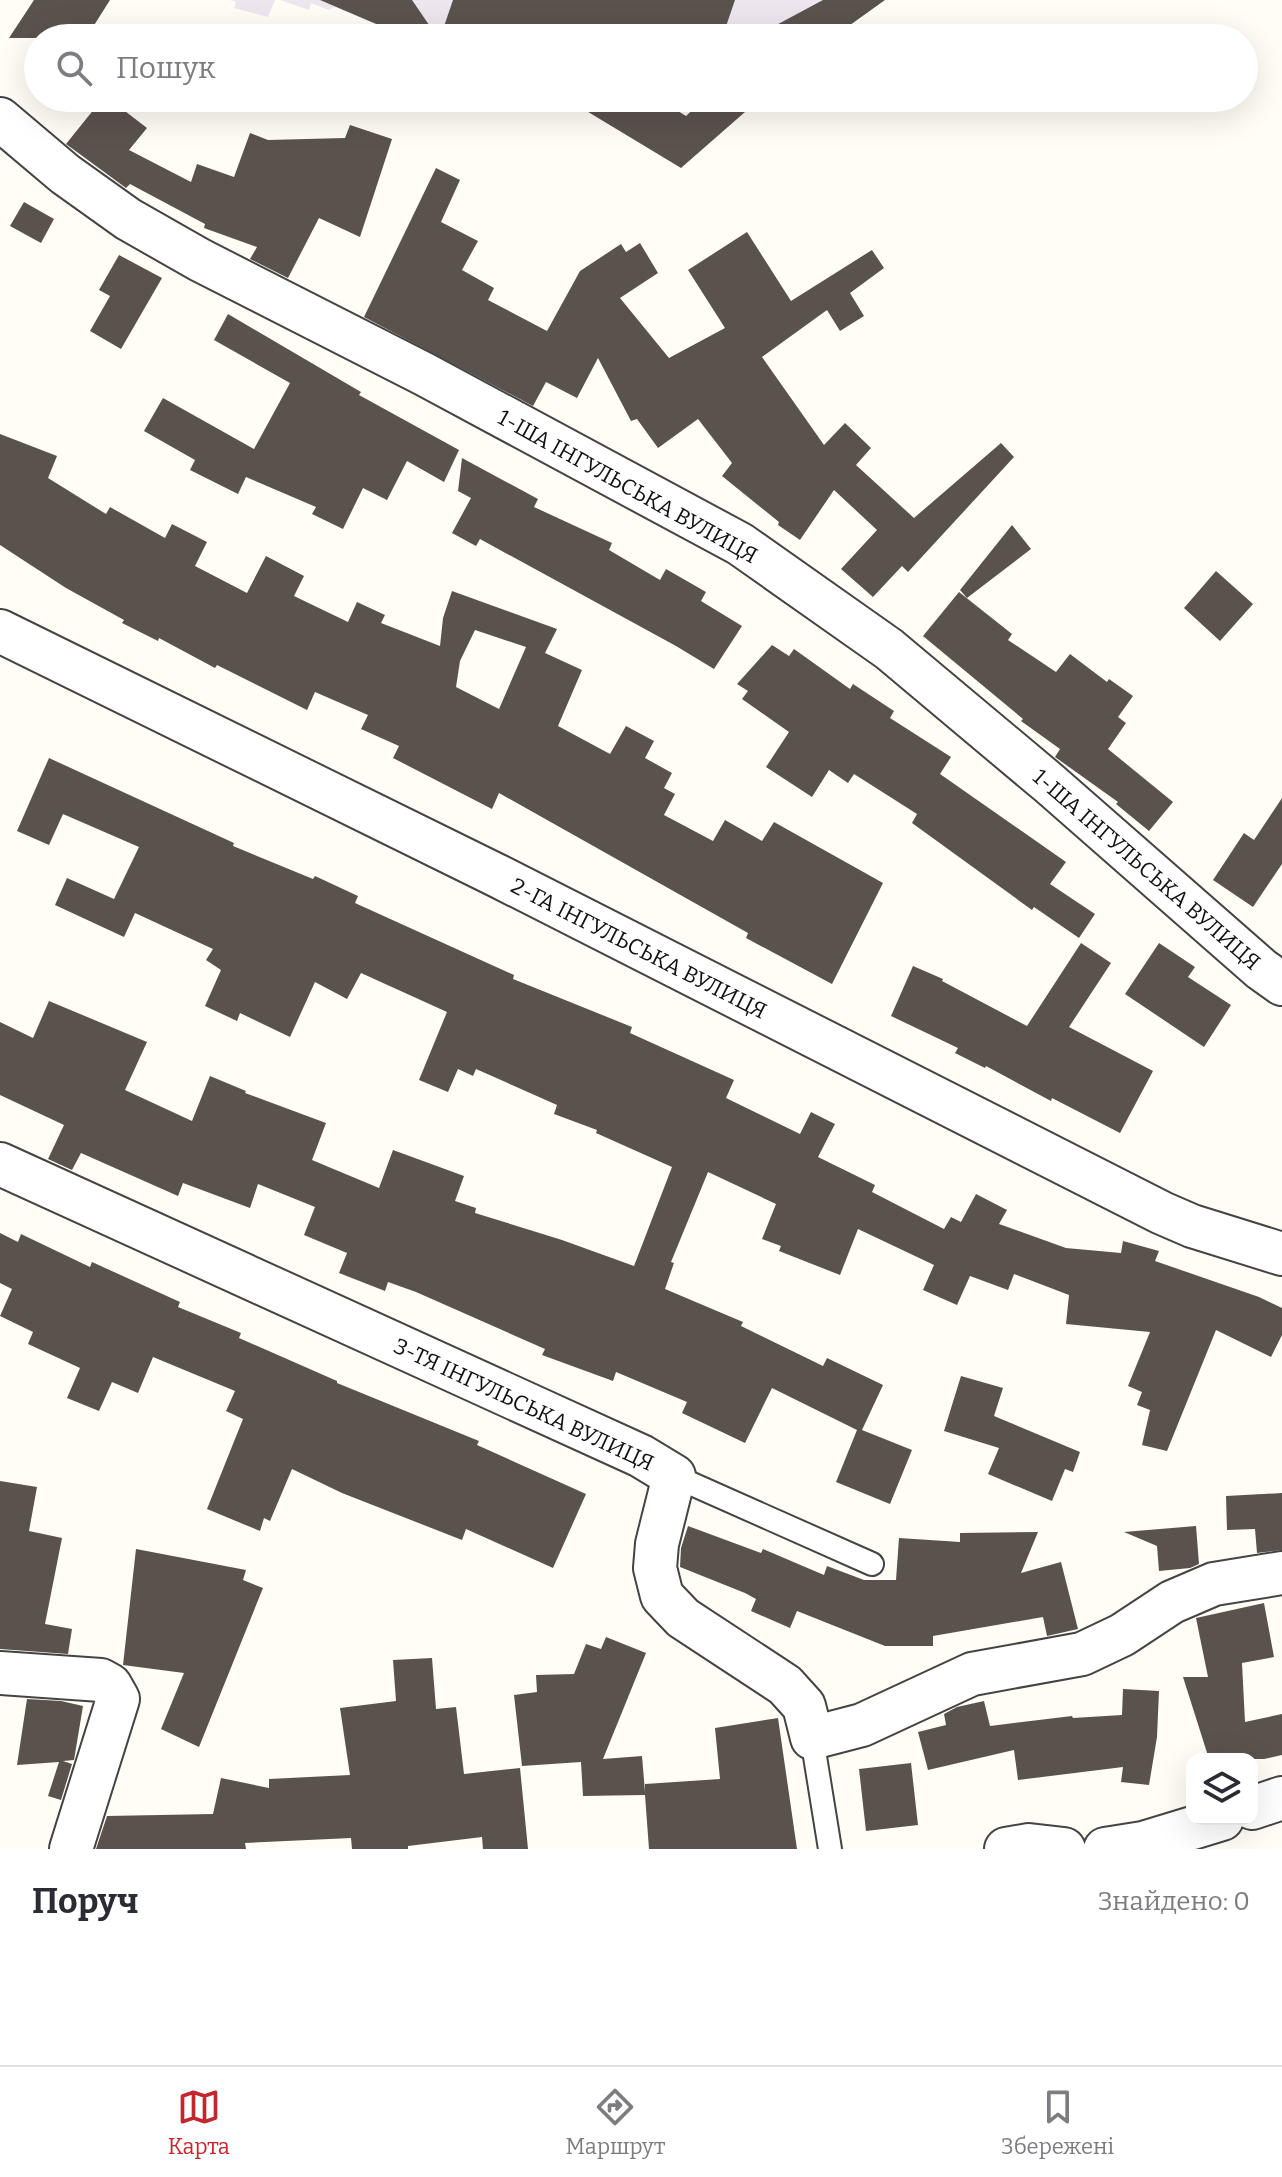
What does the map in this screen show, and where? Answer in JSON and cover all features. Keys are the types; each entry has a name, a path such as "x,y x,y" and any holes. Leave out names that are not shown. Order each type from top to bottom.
{"street":[{"name":"1-ША ІНГУЛЬСЬКА ВУЛИЦЯ","path":"0,119 65,174 128,219 200,260 452,389 740,544 889,649 1282,984"},
{"name":"2-ГА ІНГУЛЬСЬКА ВУЛИЦЯ","path":"0,631 498,876 1162,1213 1192,1226 1282,1254"},
{"name":"3-ТЯ ІНГУЛЬСЬКА ВУЛИЦЯ","path":"0,1164 627,1449 674,1476 657,1544 655,1568 662,1596 683,1618 785,1685 804,1706 812,1738"},
{"path":"812,1738 862,1725 972,1674 1082,1654 1122,1635 1172,1602 1214,1584 1282,1573"},
{"path":"0,1673 101,1680 110,1685 118,1699 71,1849"},
{"path":"1258,1806 1282,1798"},
{"path":"1105,1849 1143,1843 1202,1825"},
{"path":"1006,1849 1029,1845 1064,1849"}],"lane":[{"path":"674,1476 872,1564"},
{"path":"812,1738 830,1849"}],"shaded area":[{"path":"230,0 275,0 268,17 234,8 236,2"},
{"path":"280,0 879,0 849,24 375,24 335,7 329,10 311,3 309,10"}],"building":[{"path":"34,0 110,0 95,24 24,24 24,38 9,38"},
{"path":"320,0 412,0 428,24 376,24"},
{"path":"453,0 735,0 727,24 445,24"},
{"path":"823,0 885,0 852,24 778,24"},
{"path":"92,112 126,112 147,128 129,150 191,182 197,164 234,177 250,133 268,140 345,138 350,125 392,139 360,237 319,218 288,278 250,259 257,247 204,228 205,224 130,184 126,188 66,144"},
{"path":"588,112 680,112 686,116 690,112 745,112 681,168"},
{"path":"436,168 460,180 441,222 478,241 462,270 494,288 488,300 547,331 580,271 621,244 626,252 640,243 658,273 620,298 669,358 725,328 688,270 747,232 791,301 872,250 884,268 850,293 864,316 840,331 827,310 762,357 824,445 845,423 871,448 856,465 914,518 1001,443 1014,457 908,572 902,566 873,597 841,569 877,530 834,490 800,540 722,476 732,463 698,419 658,448 637,419 631,421 598,358 577,398 546,382 533,406 364,317"},
{"path":"24,202 54,219 41,243 10,226"},
{"path":"119,255 162,278 121,349 90,331 110,296 99,290"},
{"path":"228,314 361,392 359,395 459,450 444,482 407,461 387,500 363,488 343,529 312,514 316,507 246,477 238,494 190,470 195,460 144,431 163,398 254,449 290,383 214,340"},
{"path":"0,434 57,456 48,478 106,514 110,507 165,538 172,524 207,542 195,566 247,593 266,556 304,576 294,596 348,622 357,602 385,615 381,623 440,646 443,618 452,591 557,629 545,653 582,670 558,726 610,754 626,726 654,741 645,758 672,773 664,788 675,794 664,815 713,841 725,820 762,841 774,822 883,883 832,984 746,938 748,933 499,793 492,809 393,758 399,746 361,729 368,715 315,692 307,710 217,665 215,668 159,638 158,641 122,623 124,620 66,588 0,545","holes":["475,630 526,647 499,709 456,687 460,661"]},
{"path":"462,458 538,499 534,507 612,543 609,550 660,580 666,569 706,592 701,601 742,626 714,669 480,539 476,546 452,533 471,498 458,491"},
{"path":"1012,525 1031,549 967,598 960,590"},
{"path":"1216,571 1253,604 1220,641 1184,608"},
{"path":"959,592 1012,634 1008,640 1056,672 1070,654 1107,682 1109,679 1133,696 1118,717 1126,723 1108,749 1173,802 1149,831 1116,804 1118,802 1055,757 1060,749 1021,721 1023,719 923,636"},
{"path":"772,645 789,656 794,649 850,689 853,684 894,711 890,718 951,757 940,774 1066,862 1050,884 1095,914 1079,938 1034,907 1032,910 912,823 917,814 854,774 848,783 829,770 812,797 766,767 789,732 742,699 748,691 737,684"},
{"path":"49,758 234,843 233,846 313,879 315,876 358,896 355,903 514,975 513,979 632,1027 630,1033 734,1080 726,1098 800,1134 811,1112 835,1124 818,1157 875,1185 872,1192 944,1229 951,1217 961,1222 976,1194 1007,1210 999,1224 1066,1248 1121,1253 1123,1241 1159,1251 1155,1261 1282,1308 1282,1335 1271,1357 1216,1330 1167,1451 1142,1445 1150,1410 1137,1405 1142,1392 1128,1386 1150,1332 1066,1324 1069,1295 1014,1274 1008,1290 970,1276 957,1305 923,1290 934,1265 858,1229 840,1275 779,1251 781,1246 762,1239 776,1204 708,1172 671,1262 674,1263 665,1289 743,1322 741,1326 823,1366 827,1358 883,1385 862,1430 912,1450 890,1504 836,1482 857,1430 772,1388 745,1443 682,1413 687,1402 616,1372 613,1381 542,1355 545,1349 416,1292 388,1282 385,1291 339,1273 347,1253 304,1235 315,1207 258,1184 250,1208 183,1183 178,1196 81,1153 72,1170 48,1159 64,1125 0,1095 0,1022 33,1038 49,1001 147,1042 125,1090 192,1121 210,1076 245,1093 326,1123 312,1160 379,1188 393,1150 464,1176 455,1201 476,1208 475,1213 634,1266 672,1167 596,1133 597,1130 554,1114 557,1105 476,1069 473,1076 458,1069 448,1092 419,1080 447,1012 361,973 347,999 315,982 290,1037 240,1013 237,1021 205,1006 221,970 206,960 213,949 135,913 124,937 55,905 67,878 114,899 139,847 63,814 49,845 17,831"},
{"path":"1282,798 1282,864 1253,907 1213,880 1244,833 1254,840"},
{"path":"1081,943 1111,963 1069,1027 1153,1071 1120,1133 955,1053 958,1048 891,1016 913,966 943,979 1027,1026"},
{"path":"1159,943 1195,967 1188,977 1231,1005 1204,1047 1125,994"},
{"path":"0,1233 18,1242 21,1234 90,1267 92,1262 180,1302 178,1307 241,1333 239,1338 337,1383 479,1441 477,1445 586,1494 553,1568 466,1529 462,1540 342,1493 292,1469 270,1521 264,1518 260,1531 207,1509 243,1419 226,1411 235,1391 153,1357 138,1393 112,1382 99,1411 67,1398 80,1368 28,1344 33,1332 0,1316 12,1289 0,1283"},
{"path":"961,1376 1003,1388 994,1416 1080,1452 1073,1472 1065,1469 1052,1501 988,1474 999,1448 944,1431"},
{"path":"0,1481 37,1487 29,1531 62,1538 45,1624 72,1629 68,1654 0,1649"},
{"path":"1282,1493 1282,1550 1257,1553 1255,1529 1227,1530 1226,1496"},
{"path":"688,1526 761,1553 763,1549 824,1575 827,1566 864,1580 896,1580 899,1538 960,1542 960,1533 1038,1532 1021,1573 1061,1562 1078,1629 1047,1636 1043,1617 933,1636 933,1646 885,1646 797,1611 790,1628 751,1611 756,1599 680,1567 681,1548"},
{"path":"1196,1526 1199,1564 1159,1571 1157,1546 1124,1532"},
{"path":"136,1549 246,1570 243,1580 263,1588 199,1747 161,1729 184,1673 123,1665"},
{"path":"1264,1603 1274,1657 1242,1663 1245,1722 1282,1714 1282,1755 1258,1759 1258,1753 1207,1753 1183,1677 1208,1677 1196,1618"},
{"path":"606,1637 646,1653 603,1759 642,1756 645,1792 645,1784 720,1779 715,1728 778,1718 797,1849 649,1849 645,1795 583,1796 581,1762 522,1766 514,1695 537,1692 536,1675 574,1674 586,1644 601,1649"},
{"path":"432,1658 436,1709 456,1707 464,1774 520,1768 528,1849 483,1849 482,1837 408,1846 408,1849 352,1849 351,1838 245,1843 246,1849 96,1849 107,1816 213,1814 221,1778 269,1788 269,1779 350,1775 340,1708 396,1701 393,1660"},
{"path":"1123,1689 1159,1691 1157,1737 1149,1785 1121,1782 1123,1767 1018,1780 1014,1750 928,1770 918,1732 946,1725 944,1714 957,1707 984,1701 990,1726 1072,1716 1122,1715"},
{"path":"27,1699 83,1706 74,1760 63,1761 72,1764 61,1800 48,1796 59,1762 17,1765"},
{"path":"911,1763 918,1825 866,1831 859,1769"}]}
